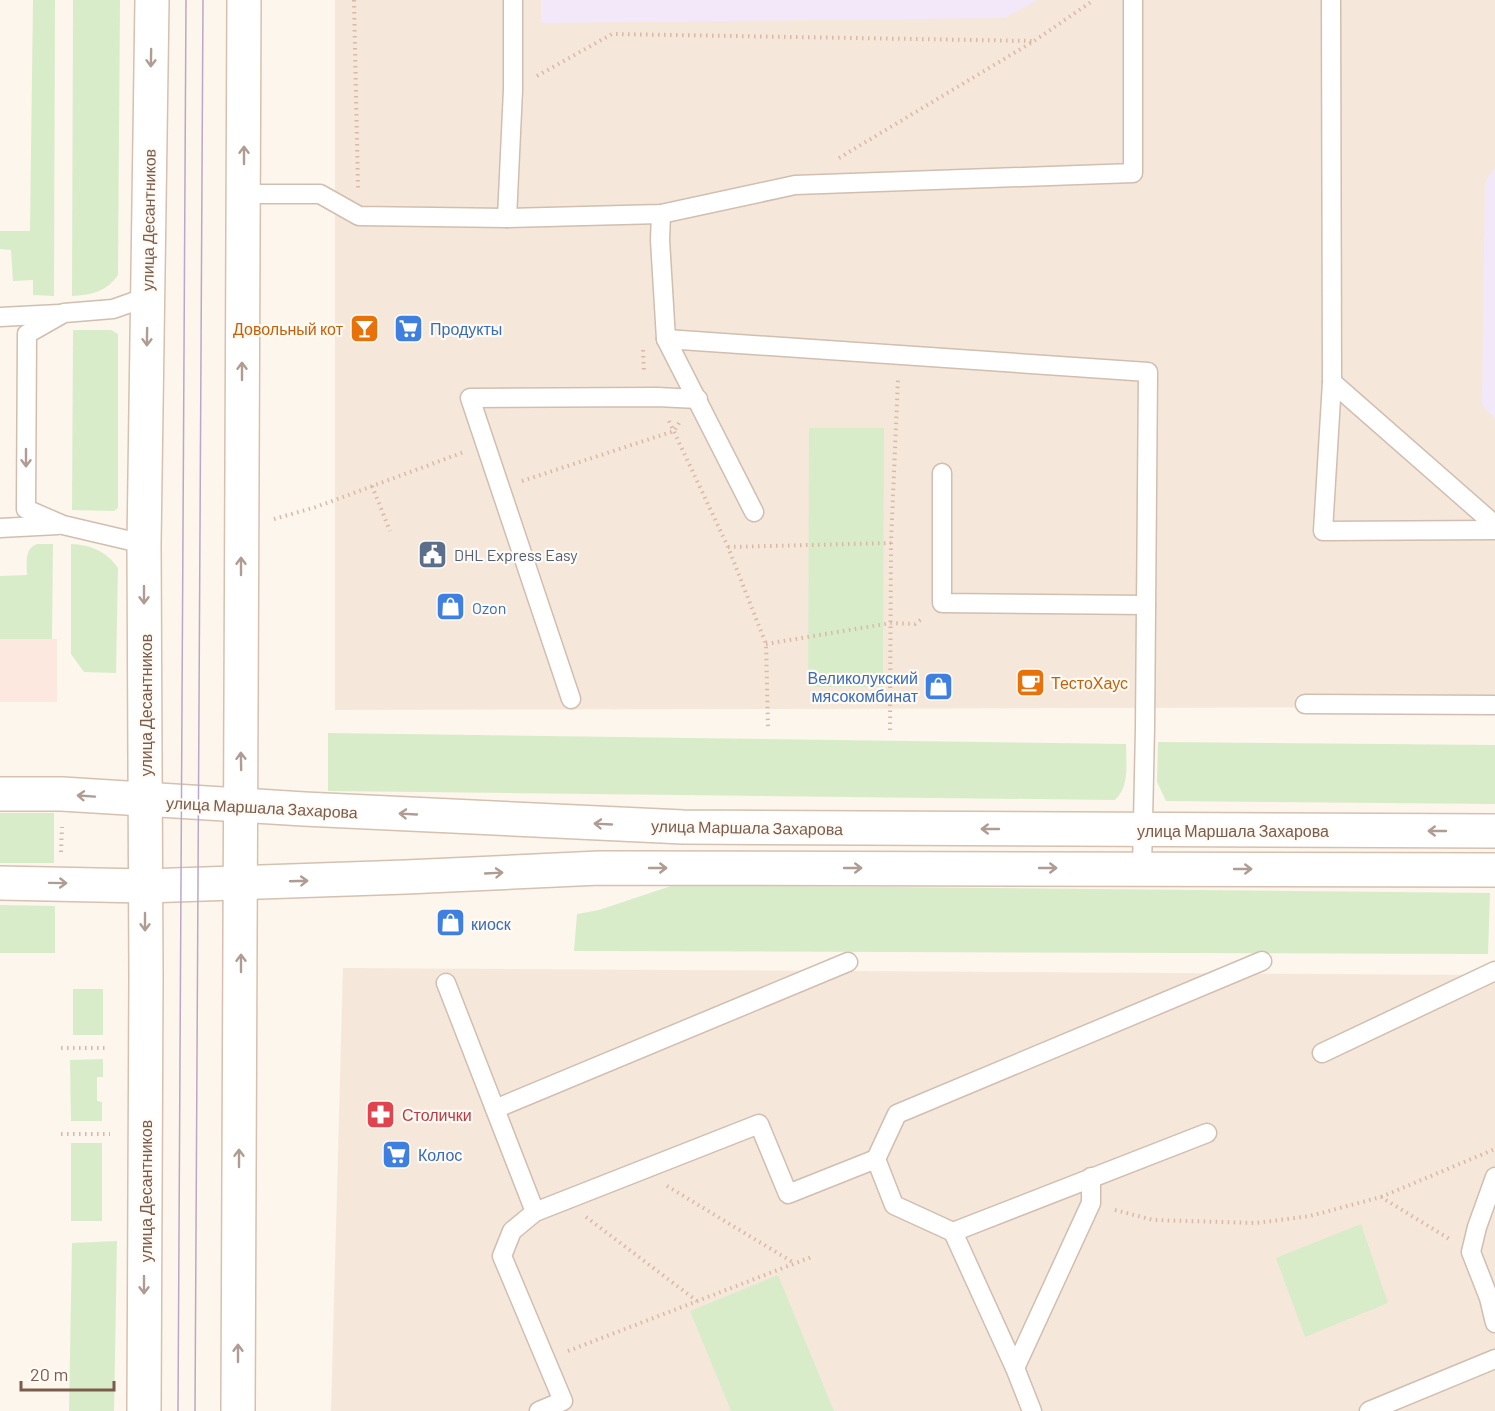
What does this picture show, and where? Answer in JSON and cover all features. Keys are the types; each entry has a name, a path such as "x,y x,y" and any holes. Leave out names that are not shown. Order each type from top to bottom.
{"street":[{"name":"улица Десантников","path":"144,1411 144,544 152,0"},
{"path":"238,1411 244,0"},
{"name":"улица Маршала Захарова","path":"0,794 62,794 241,806 683,827 1495,831"},
{"path":"0,883 145,886 599,868 1495,870"}],"lane":[{"path":"507,218 513,90 513,0"},
{"path":"243,194 320,194 359,216 507,218 661,214 795,185 1133,173 1133,0"},
{"path":"1331,0 1332,382 1323,531 1495,530"},
{"path":"661,214 660,240 666,339 754,512"},
{"path":"0,317 113,309 147,297"},
{"path":"64,313 27,334 26,509 63,525 144,544"},
{"path":"666,339 1148,372 1142,868"},
{"path":"1332,382 1495,525"},
{"path":"571,699 470,398 657,397 698,399"},
{"path":"942,473 942,603 1146,605"},
{"path":"0,528 63,525"},
{"path":"1305,704 1495,705"},
{"path":"539,1411 565,1406 502,1256 512,1230 534,1212 759,1124 788,1194 876,1159 897,1114 1262,961"},
{"path":"495,1109 848,962"},
{"path":"1322,1053 1495,971"},
{"path":"446,983 534,1212"},
{"path":"953,1232 1207,1133"},
{"path":"876,1159 894,1205 953,1232 1015,1368 1032,1411"},
{"path":"1015,1368 1091,1203 1091,1177"},
{"path":"1495,1177 1477,1227 1471,1252 1492,1297 1495,1323"},
{"path":"1369,1411 1495,1359"}],"path":[{"path":"354,0 359,216"},
{"path":"795,185 1034,41 1094,0"},
{"path":"513,90 612,34 1034,41"},
{"path":"890,730 891,543 898,371"},
{"path":"674,431 728,547 766,644 768,727"},
{"path":"372,486 390,531"},
{"path":"270,520 316,507"},
{"path":"728,547 891,543"},
{"path":"766,644 891,623 915,624"},
{"path":"61,859 62,824"},
{"path":"60,1048 109,1048"},
{"path":"61,1134 110,1134"},
{"path":"1091,1203 1154,1220 1256,1223 1310,1216 1381,1197 1495,1149"},
{"path":"666,1186 795,1264"},
{"path":"1381,1197 1471,1252"},
{"path":"579,1211 697,1301"},
{"path":"545,1360 814,1256"}],"shaded area":[{"path":"335,0 1495,0 1495,707 335,710"},
{"path":"541,0 1037,0 1005,18 541,23"},
{"path":"1495,167 1495,419 1482,405 1485,182"},
{"path":"0,639 57,639 57,702 0,702"},
{"path":"343,968 1495,975 1495,1411 331,1411"}],"green space":[{"path":"33,0 55,0 54,296 33,295 33,280 13,281 11,250 0,249 0,231 30,231"},
{"path":"73,0 120,0 118,275 109,285 98,291 72,296"},
{"path":"73,330 111,330 118,334 118,508 114,511 72,510"},
{"path":"809,428 884,428 883,687 808,687"},
{"path":"37,544 53,544 52,639 0,639 0,576 27,575 28,553"},
{"path":"71,544 98,550 118,568 116,673 84,672 71,654"},
{"path":"328,733 1126,744 1126,767 1123,788 1115,800 328,791"},
{"path":"1158,742 1495,745 1495,804 1166,801 1157,782"},
{"path":"0,813 54,813 54,863 0,863"},
{"path":"674,885 1490,893 1488,954 574,951 577,914 599,910"},
{"path":"0,905 55,906 55,953 0,953"},
{"path":"73,989 103,989 103,1035 73,1035"},
{"path":"103,1059 103,1077 97,1077 97,1101 102,1102 102,1121 71,1121 70,1060"},
{"path":"71,1143 102,1143 102,1221 71,1221"},
{"path":"1361,1224 1388,1303 1305,1337 1276,1258"},
{"path":"117,1241 114,1411 69,1411 72,1243"},
{"path":"778,1275 834,1411 731,1411 690,1311"}],"tram line":[{"path":"178,1411 186,0"},
{"path":"195,1411 203,0"}],"place":[{"name":"Довольный кот","path":"364,328"},
{"name":"Продукты","path":"409,328"},
{"name":"DHL Express Easy","path":"433,554"},
{"name":"Ozon","path":"451,607"},
{"name":"ТестоХаус","path":"1030,682"},
{"name":"Великолукский мясокомбинат","path":"939,686"},
{"name":"киоск","path":"450,923"},
{"name":"Столички","path":"381,1114"},
{"name":"Колос","path":"397,1154"}]}
